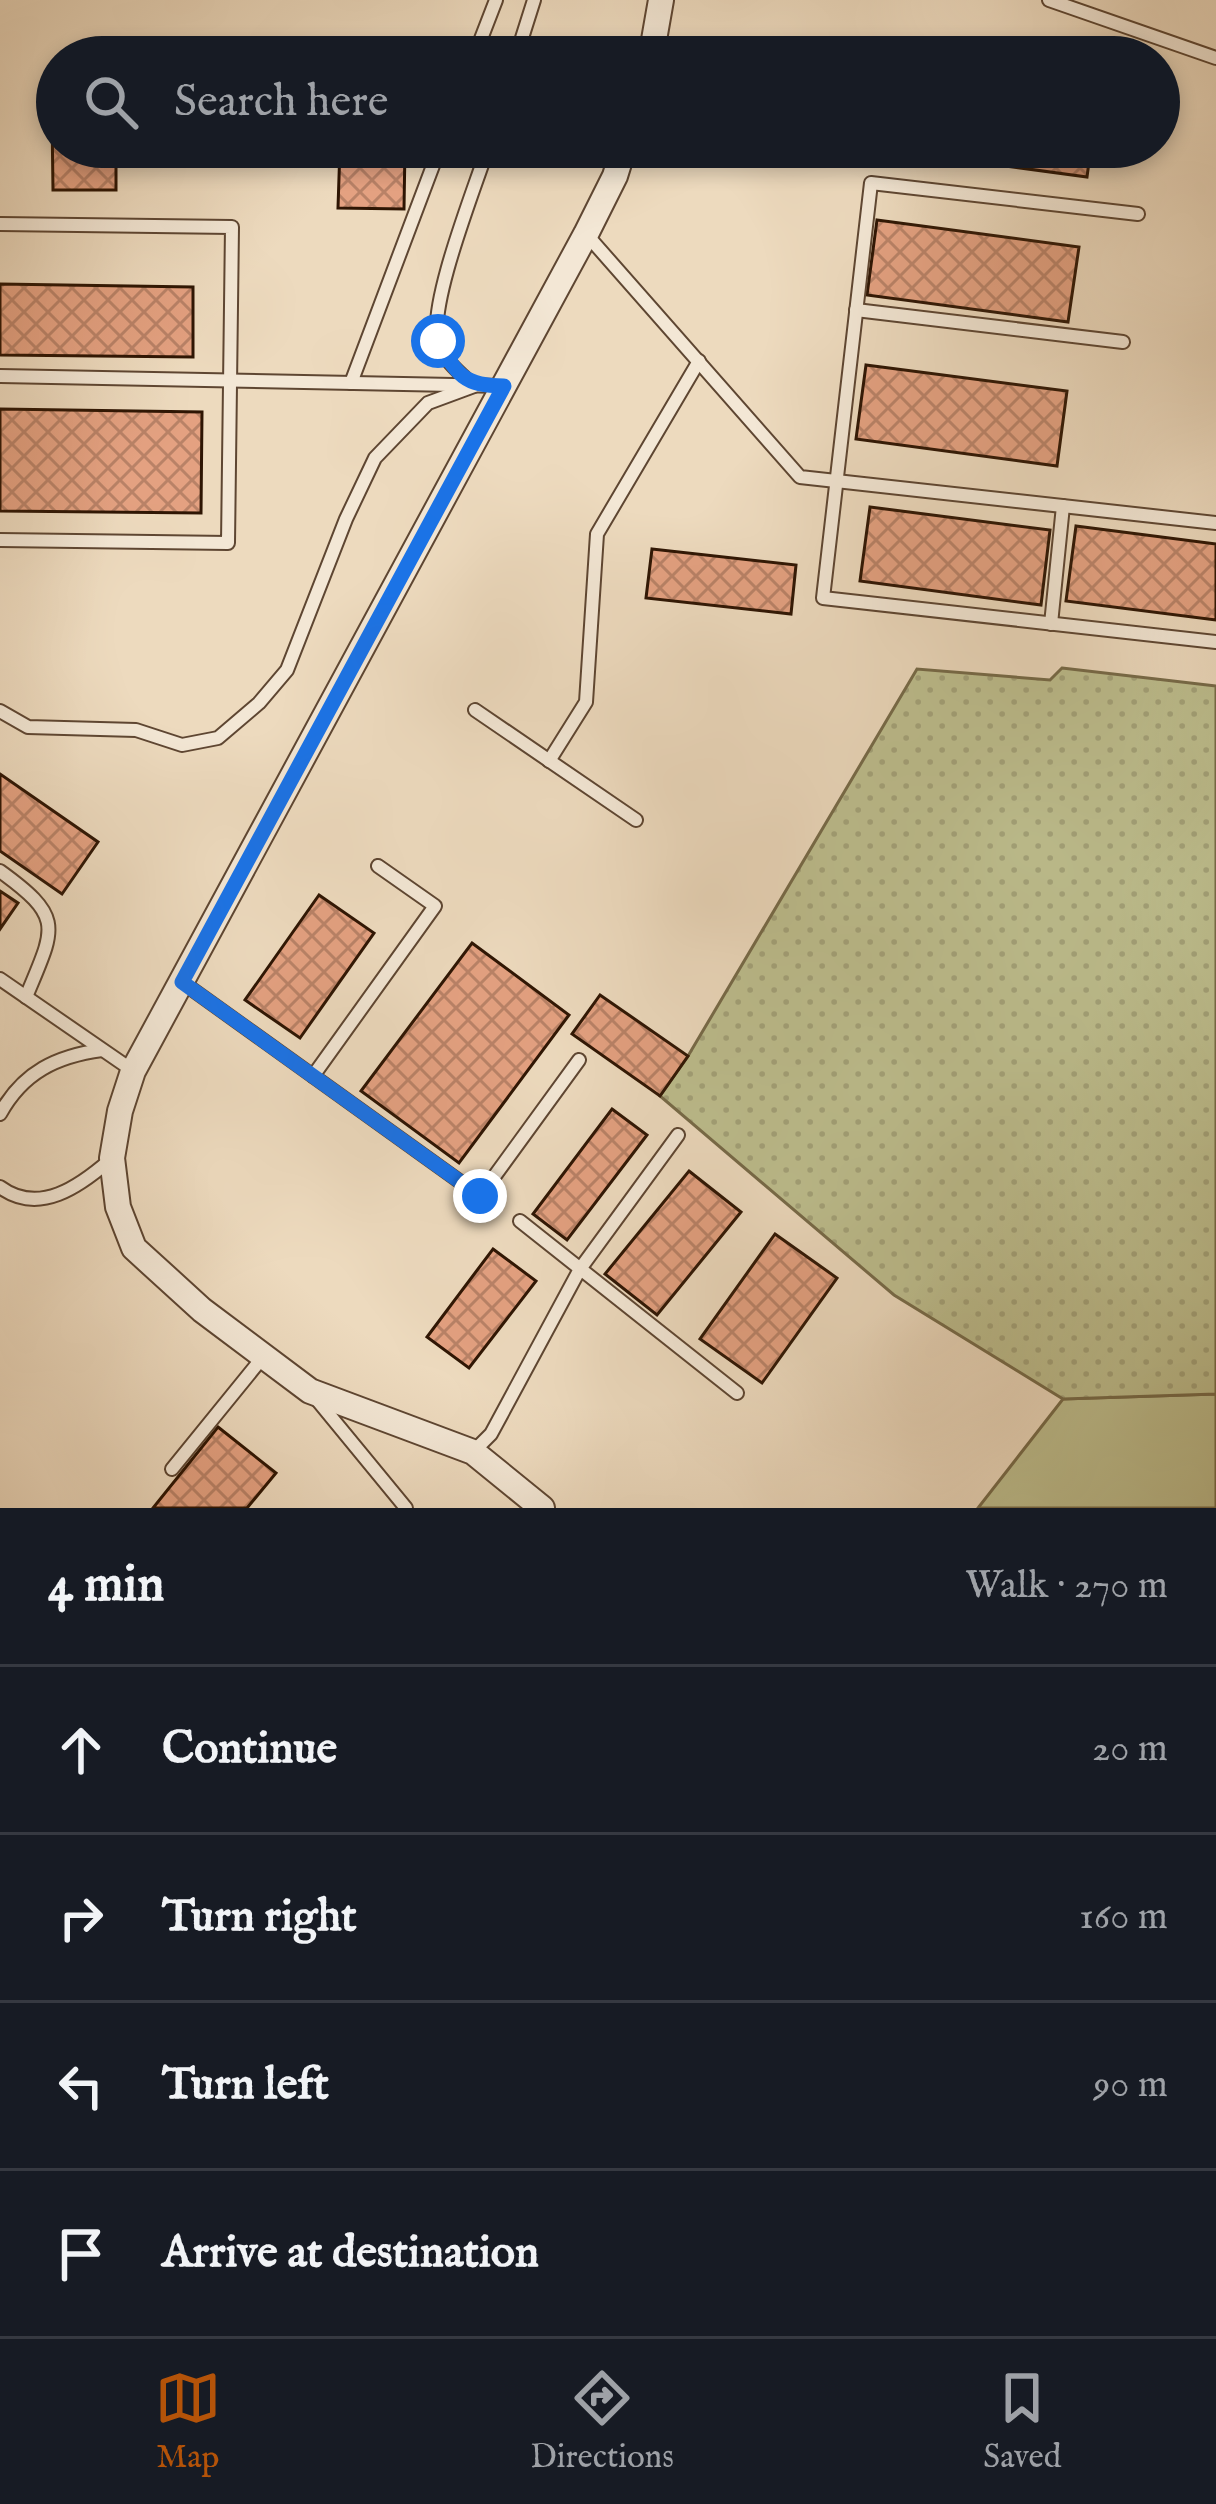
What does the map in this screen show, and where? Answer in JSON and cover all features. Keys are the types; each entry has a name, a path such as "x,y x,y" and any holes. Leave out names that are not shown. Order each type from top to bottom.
{"street":[{"path":"655,36 661,0"},
{"path":"542,1508 473,1452 310,1391 202,1310 134,1248 118,1207 112,1158 133,1071 586,234 617,168"}],"lane":[{"path":"482,36 496,0"},
{"path":"523,36 534,0"},
{"path":"1049,0 1153,36"},
{"path":"1180,45 1216,58"},
{"path":"351,383 432,168"},
{"path":"474,386 453,368 438,341 441,296 481,168"},
{"path":"1138,214 871,183 823,598 1216,642"},
{"path":"0,224 232,227 228,543 0,540"},
{"path":"586,234 800,476 1216,524"},
{"path":"856,310 1123,343"},
{"path":"549,760 586,702 597,534 699,361"},
{"path":"0,376 504,386"},
{"path":"0,711 28,727 136,730 182,745 218,738 259,703 287,670 375,458 428,403 474,386"},
{"path":"1051,624 1063,506"},
{"path":"475,710 636,820"},
{"path":"313,1076 435,906 378,866"},
{"path":"0,871 38,898 48,914 47,947 26,997"},
{"path":"0,979 133,1071"},
{"path":"182,982 480,1196 579,1060"},
{"path":"0,1114 43,1066 72,1054 103,1050"},
{"path":"473,1452 491,1434 580,1269 678,1135"},
{"path":"2,1191 31,1198 56,1196 80,1186 112,1158"},
{"path":"520,1221 737,1393"},
{"path":"172,1469 263,1356"},
{"path":"310,1391 406,1508"}],"green space":[{"path":"1062,668 1216,686 1216,1394 1063,1399 894,1295 660,1096 917,669 1050,680"},
{"path":"1216,1394 1216,1508 978,1508 1063,1399"}],"building":[{"path":"53,168 116,168 116,190 53,190"},
{"path":"339,168 405,168 404,209 338,208"},
{"path":"1021,168 1088,168 1087,177"},
{"path":"877,220 1079,247 1068,322 867,295"},
{"path":"0,284 193,287 193,357 0,355"},
{"path":"866,365 1067,391 1057,466 856,439"},
{"path":"0,409 202,412 201,513 0,511"},
{"path":"870,507 1050,530 1041,605 860,581"},
{"path":"1076,526 1216,544 1216,620 1066,601"},
{"path":"652,549 796,565 791,614 646,598"},
{"path":"0,774 98,842 62,894 0,851"},
{"path":"0,891 18,903 0,929"},
{"path":"319,895 374,933 300,1038 245,1000"},
{"path":"472,943 569,1015 459,1163 361,1091"},
{"path":"600,995 688,1056 660,1096 572,1034"},
{"path":"612,1109 647,1135 567,1240 533,1214"},
{"path":"689,1171 741,1212 657,1315 605,1274"},
{"path":"775,1234 837,1278 762,1383 700,1339"},
{"path":"493,1249 536,1281 469,1368 427,1337"},
{"path":"218,1427 276,1473 247,1508 153,1508"}],"route":[{"path":"438,341 453,368 474,386 504,386 182,982 480,1196"}]}
